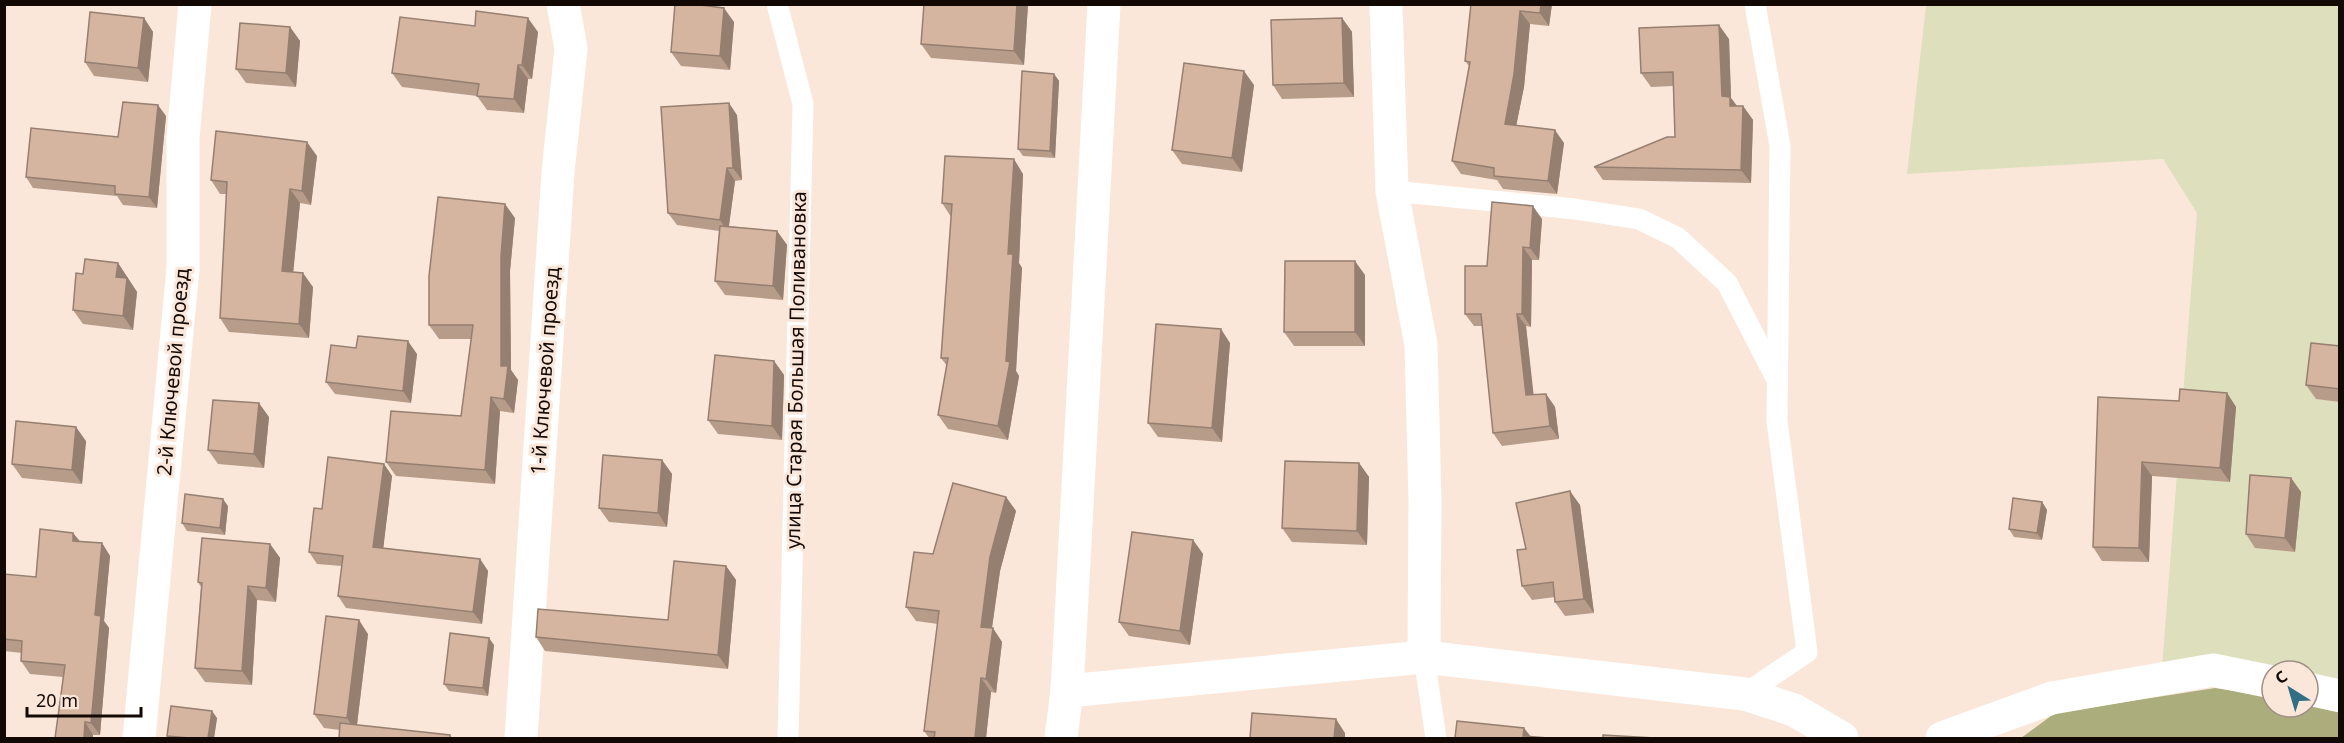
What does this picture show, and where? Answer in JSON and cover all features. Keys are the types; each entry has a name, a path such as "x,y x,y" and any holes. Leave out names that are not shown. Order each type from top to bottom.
{"street":[{"name":"2-й Ключевой проезд","path":"139,738 183,268 183,138 195,4"},
{"name":"1-й Ключевой проезд","path":"521,738 558,172 571,49 563,4"},
{"path":"1061,738 1067,691 1104,4"},
{"path":"1386,4 1392,191 1421,345 1425,501 1424,657"},
{"path":"1067,691 1424,657 1745,694 1794,710 1842,738"},
{"path":"1942,738 2052,698 2213,670 2260,680"},
{"path":"2320,692 2340,696"}],"lane":[{"name":"улица Старая Большая Поливановка","path":"777,4 803,104 788,738"},
{"path":"1745,694 1807,652 1777,421 1780,146 1755,4"},
{"path":"1392,191 1575,209 1639,219 1678,238 1727,283 1777,379"},
{"path":"1424,657 1436,738"}],"green space":[{"path":"1926,5 2339,5 2339,685 2320,681 2320,659 2260,659 2260,670 2162,667 2197,213 2163,159 1907,174"},
{"path":"2215,688 2260,695 2260,719 2320,719 2320,705 2339,709 2339,738 2021,738 2055,713"}],"building":[{"path":"675,4 724,8 720,56 671,52"},
{"path":"924,4 1017,4 1014,51 921,44"},
{"path":"1471,4 1541,4 1540,13 1520,11 1514,74 1505,124 1555,130 1548,181 1494,176 1494,168 1452,161 1470,62 1465,61"},
{"path":"476,11 528,18 522,65 518,65 514,99 477,96 479,84 392,73 400,17 475,26"},
{"path":"90,12 144,18 138,68 85,62"},
{"path":"1342,18 1344,83 1273,85 1271,20"},
{"path":"240,23 290,27 286,73 236,69"},
{"path":"1719,25 1722,96 1730,97 1730,106 1743,106 1741,170 1594,167 1667,137 1675,137 1673,72 1641,73 1639,28"},
{"path":"1184,63 1244,71 1232,158 1172,150"},
{"path":"1022,71 1054,74 1050,151 1018,149"},
{"path":"123,102 158,105 149,197 115,194 115,186 26,177 31,128 118,137"},
{"path":"729,103 733,168 727,168 720,220 668,213 661,107"},
{"path":"216,131 307,142 302,191 290,189 282,271 303,273 299,324 220,318 227,182 211,180"},
{"path":"945,156 1014,159 1008,254 1013,254 1006,361 1010,362 998,426 938,415 948,358 941,358 952,204 942,203"},
{"path":"438,197 505,204 501,257 501,366 508,366 504,399 491,397 485,470 386,462 391,411 461,416 473,325 429,325 429,276"},
{"path":"1492,202 1533,206 1530,248 1523,247 1522,314 1517,314 1526,395 1546,394 1550,426 1493,433 1481,314 1465,314 1465,266 1487,266"},
{"path":"720,226 777,231 773,286 715,281"},
{"path":"85,259 118,263 116,277 127,278 123,316 73,310 76,273 83,274"},
{"path":"1285,261 1355,261 1355,332 1284,332"},
{"path":"1156,324 1221,329 1212,428 1148,423"},
{"path":"358,336 408,341 403,391 326,382 331,345 356,348"},
{"path":"2311,343 2340,346 2340,389 2306,385"},
{"path":"715,355 774,361 772,426 708,420"},
{"path":"2180,389 2227,393 2220,468 2142,462 2139,548 2093,547 2098,397 2179,401"},
{"path":"213,400 259,403 254,454 208,450"},
{"path":"16,421 76,427 72,470 12,464"},
{"path":"603,455 662,460 658,513 599,508"},
{"path":"328,457 384,464 373,547 480,559 473,612 338,596 343,556 309,552 314,508 322,509"},
{"path":"1285,461 1359,463 1357,531 1282,528"},
{"path":"2250,475 2291,478 2285,538 2246,534"},
{"path":"953,483 1006,497 990,557 981,627 993,628 986,679 981,678 975,738 934,738 935,732 924,731 939,611 906,607 914,552 933,554"},
{"path":"1570,491 1584,599 1555,602 1553,582 1522,586 1517,550 1526,549 1516,503"},
{"path":"185,494 223,499 220,528 182,523"},
{"path":"2013,498 2042,502 2037,533 2009,529"},
{"path":"40,529 73,533 73,541 102,543 95,615 101,616 91,723 85,722 84,738 55,738 65,665 21,661 22,641 4,639 4,574 36,577"},
{"path":"1132,532 1193,540 1180,631 1119,622"},
{"path":"202,538 270,544 266,588 248,586 242,671 195,668 202,583 198,582"},
{"path":"674,561 726,566 718,655 536,637 538,609 668,620"},
{"path":"326,616 359,620 347,718 314,714"},
{"path":"450,633 489,638 483,688 444,684"},
{"path":"171,706 212,711 208,738 167,736"},
{"path":"1252,713 1336,719 1334,738 1250,738"},
{"path":"1457,721 1524,728 1523,736 1548,738 1455,738"},
{"path":"340,723 450,735 450,738 339,738"},
{"path":"1603,735 1655,738 1603,738"}]}
